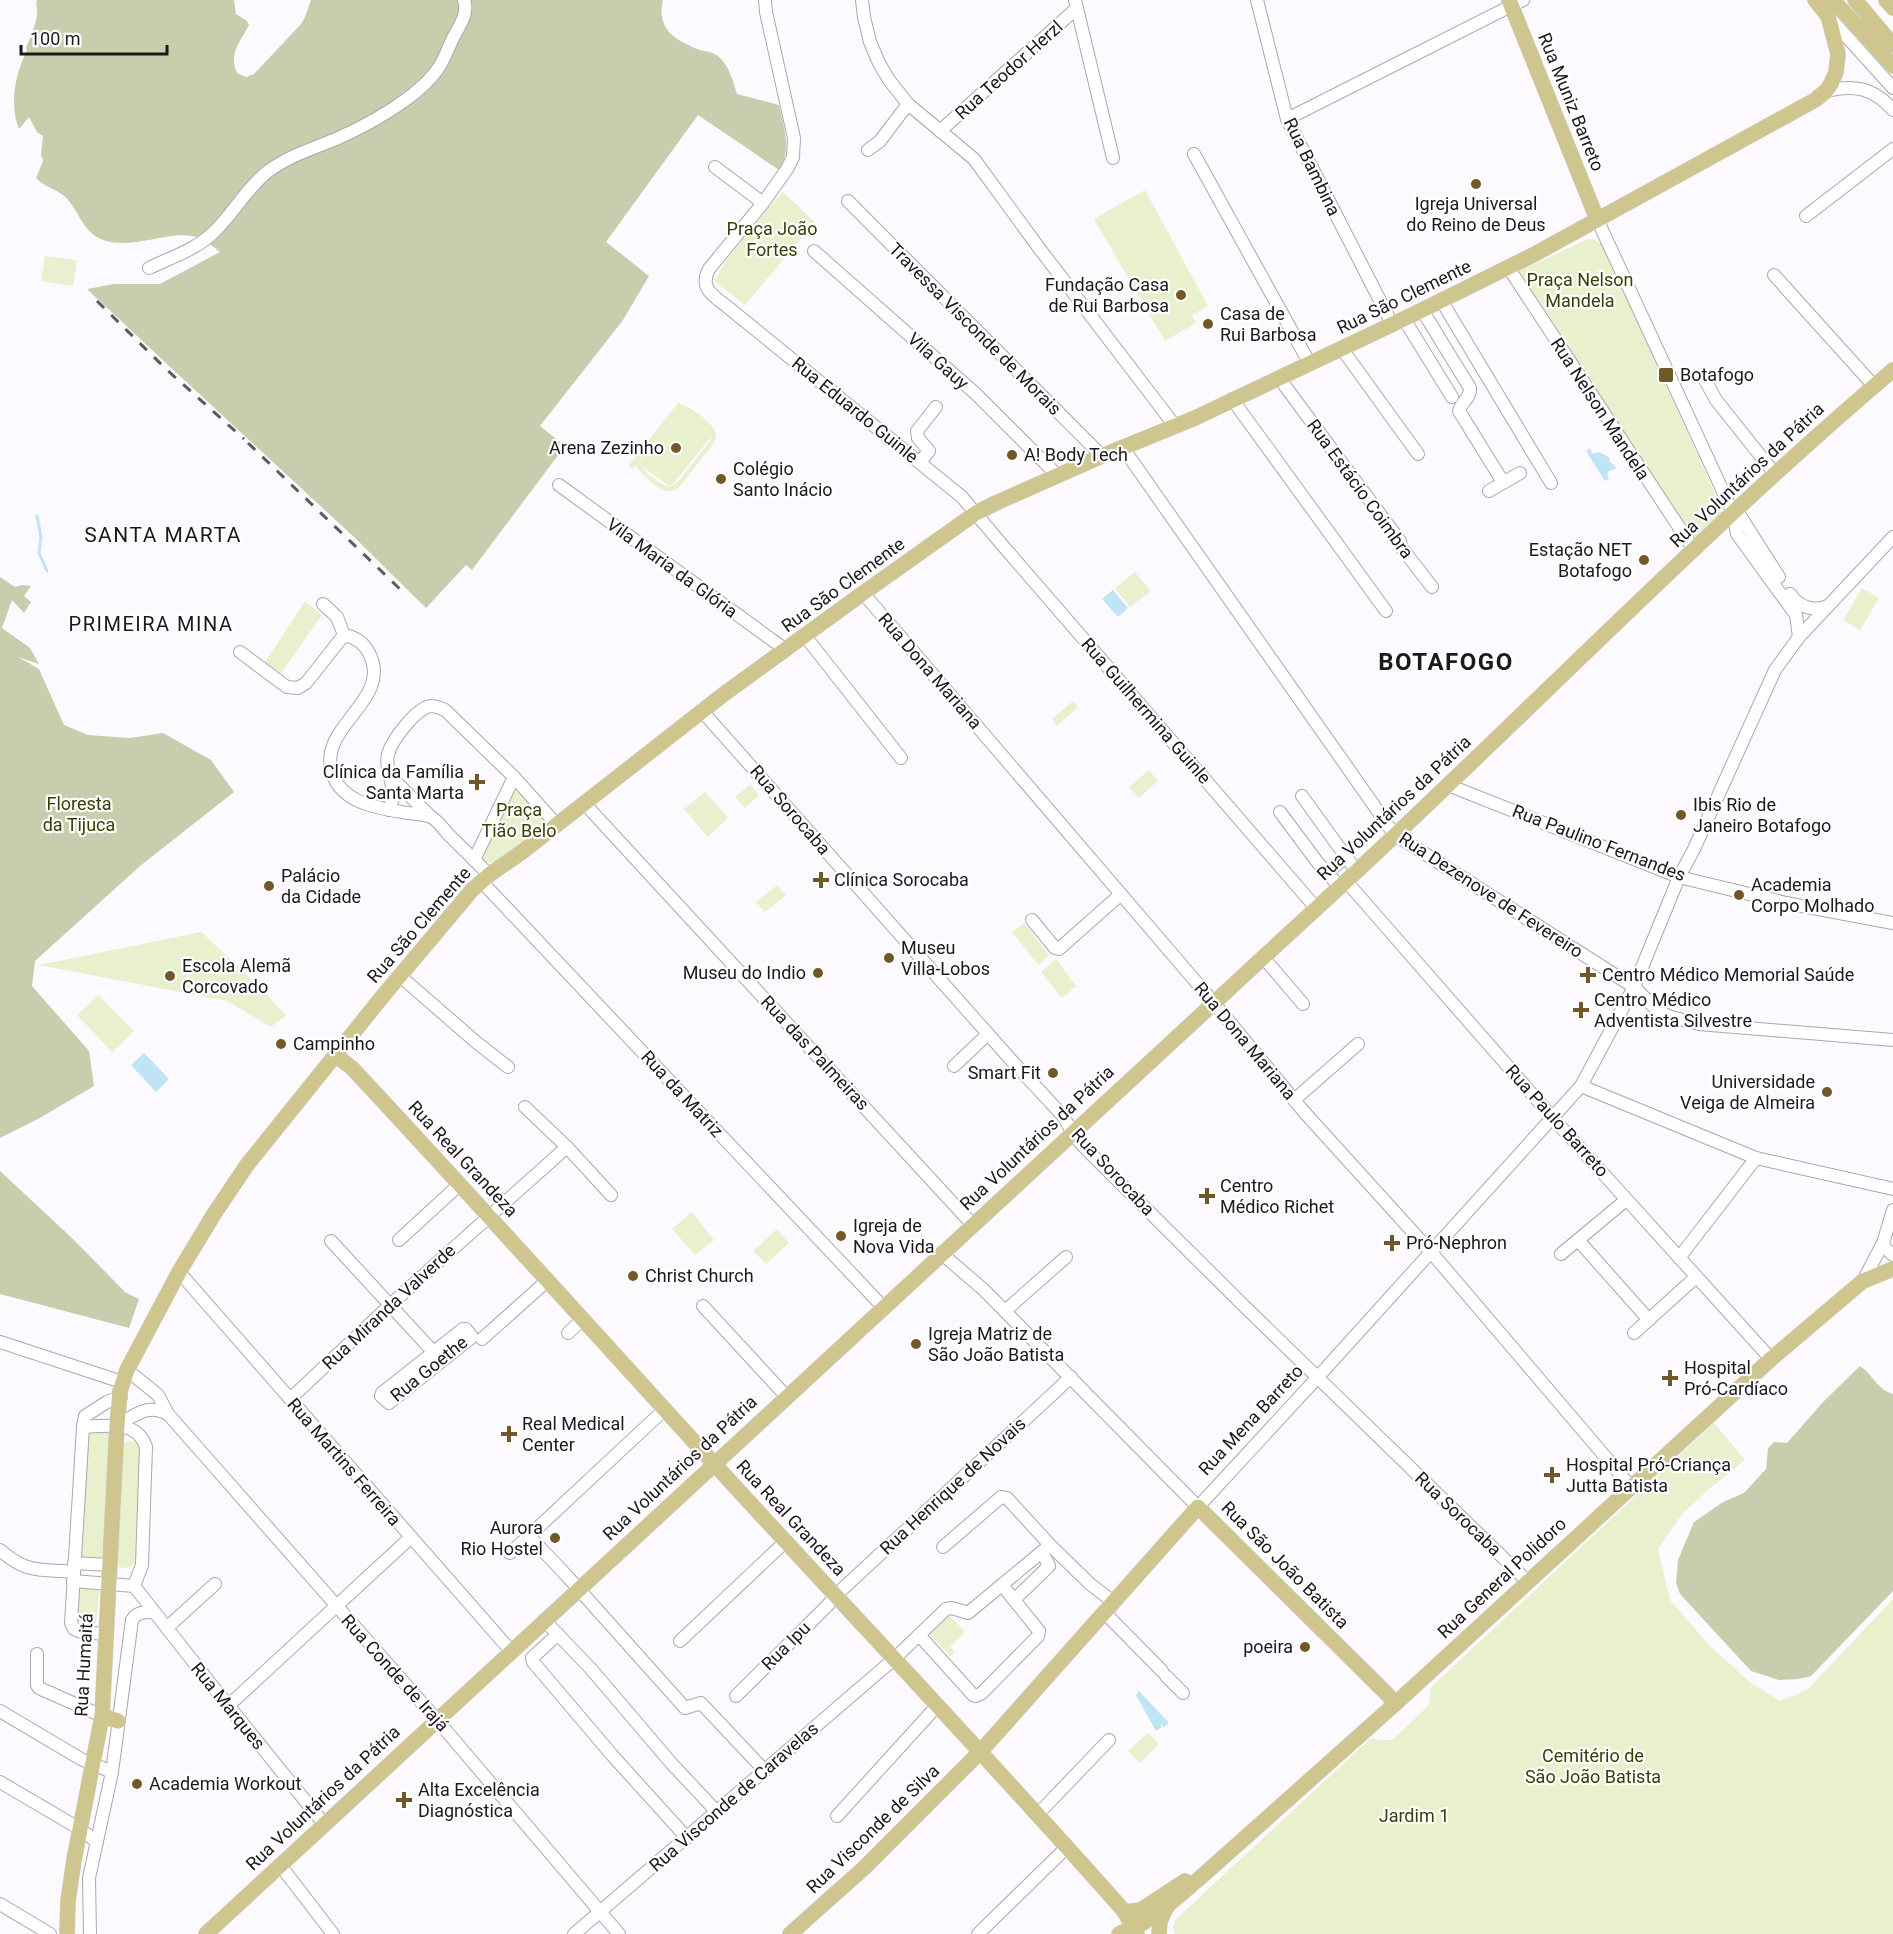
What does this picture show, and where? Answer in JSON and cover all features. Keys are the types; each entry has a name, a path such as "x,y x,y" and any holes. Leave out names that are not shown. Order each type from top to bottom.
{"main road":[{"path":"1815,0 1828,16 1838,54 1836,72 1826,91"},
{"path":"1833,0 1893,66"},
{"path":"1855,0 1893,45"},
{"path":"1887,0 1893,8"},
{"name":"Rua Muniz Barreto","path":"1515,2 1597,219"},
{"name":"Rua São Clemente","path":"123,1383 179,1272 252,1157 472,890 702,711 976,513 1232,399 1284,384 1310,364 1508,267 1805,106 1826,91"},
{"name":"Rua Voluntários da Pátria","path":"208,1933 882,1306 1343,884 1734,511 1893,370"},
{"name":"Rua Real Grandeza","path":"335,1055 352,1068 460,1184 494,1211 548,1280 1038,1814 1125,1912 1136,1931"},
{"path":"1863,1281 1893,1269"},
{"name":"Rua General Polidoro","path":"1119,1934 1136,1931 1201,1877 1395,1704 1771,1359 1863,1281"},
{"name":"Rua Humaitá","path":"67,1934 68,1900 102,1716 117,1425 123,1383"},
{"name":"Rua Mena Barreto","path":"981,1751 1105,1605 1198,1507"},
{"name":"Rua São João Batista","path":"1198,1507 1395,1704"},
{"path":"102,1716 118,1721"},
{"name":"Rua Visconde de Silva","path":"790,1934 864,1868 981,1751"},
{"path":"1125,1912 1141,1910 1177,1884 1201,1877"},
{"path":"1159,1934 1160,1921 1167,1906"}],"street":[{"path":"149,267 195,246 216,231 256,182 279,164 292,156 356,129 402,103 426,84 438,69 465,15 464,0"},
{"path":"715,167 763,203 793,157 794,138 765,0"},
{"path":"862,0 866,29 874,54 889,80 908,104 974,159 1175,426"},
{"name":"Rua Bambina","path":"1257,0 1287,119 1398,321 1452,397"},
{"path":"1287,119 1515,2"},
{"path":"1076,4 1113,158"},
{"name":"Rua Teodor Herzl","path":"940,131 1076,4"},
{"path":"1828,16 1893,89"},
{"path":"1893,89 1888,85 1882,86 1881,93 1893,110"},
{"path":"1826,91 1861,89 1871,91 1884,99"},
{"path":"868,150 880,141 908,104"},
{"path":"1806,216 1893,149"},
{"path":"1194,154 1310,364"},
{"name":"Travessa Visconde de Morais","path":"848,201 1102,456"},
{"name":"Rua Eduardo Guinle","path":"763,203 711,265 705,277 705,284 709,291 920,462 962,497 976,513"},
{"path":"1597,219 1734,511 1792,597 1803,607 1811,609 1828,606"},
{"name":"Vila Gauy","path":"814,250 976,394 1058,476"},
{"name":"Rua Nelson Mandela","path":"1508,267 1694,550"},
{"path":"1774,275 1874,386"},
{"path":"1441,300 1551,483"},
{"path":"1422,310 1470,388 1469,396 1459,411 1503,483"},
{"path":"1342,349 1418,454"},
{"path":"1705,380 1716,400 1775,474"},
{"name":"Rua Estácio Coimbra","path":"1284,384 1432,587"},
{"path":"1232,399 1386,610"},
{"path":"920,462 929,451 918,438 918,431 936,407"},
{"name":"Rua Dezenove de Fevereiro","path":"1123,448 1394,834 1634,987 1656,1010 1671,1017 1699,1024 1893,1040"},
{"path":"1489,491 1520,472"},
{"name":"Vila Maria da Glória","path":"559,485 786,651"},
{"path":"1734,511 1737,534 1792,608 1798,623 1799,638"},
{"name":"Rua Guilhermina Guinle","path":"976,513 1316,908"},
{"name":"Rua Mena Barreto","path":"1198,1507 1581,1086 1634,987 1679,877 1694,849 1774,670 1799,638 1893,537"},
{"name":"Rua Dona Mariana","path":"863,593 1294,1100 1431,1252 1631,1487"},
{"path":"323,604 334,613 344,635 356,639 368,651 374,676 369,691 333,744 331,767 338,786 358,801 389,810 431,817"},
{"path":"1798,623 1811,609"},
{"path":"240,652 287,687 298,688 306,683 344,635"},
{"path":"805,636 901,758"},
{"path":"389,810 393,797 387,760 389,751 410,720 422,709 431,706 445,710 514,777 556,824"},
{"name":"Rua Sorocaba","path":"702,711 1063,1116 1076,1138 1087,1150 1317,1378 1527,1581"},
{"name":"Rua da Matriz","path":"391,777 474,860 485,879 882,1306"},
{"name":"Rua São Clemente","path":"474,860 514,777"},
{"name":"Rua Paulino Fernandes","path":"1448,785 1679,877 1786,903 1893,923"},
{"path":"1302,796 1358,870"},
{"name":"Rua das Palmeiras","path":"584,803 972,1224"},
{"name":"Rua Paulo Barreto","path":"1280,812 1327,873 1343,884 1771,1359"},
{"path":"1327,873 1346,857"},
{"path":"1032,920 1055,948 1059,949 1121,894"},
{"path":"1263,957 1303,1004"},
{"path":"400,976 508,1067"},
{"path":"954,1066 988,1034"},
{"path":"1294,1100 1358,1044"},
{"path":"1581,1086 1756,1158 1893,1189"},
{"path":"525,1107 567,1146 611,1195"},
{"name":"Rua Miranda Valverde","path":"290,1399 390,1305 567,1146"},
{"path":"1679,1258 1756,1158"},
{"path":"399,1240 460,1184"},
{"path":"1561,1254 1626,1200"},
{"name":"Rua General Polidoro","path":"1863,1281 1883,1243 1893,1210"},
{"path":"1578,1240 1649,1320"},
{"path":"331,1241 437,1357"},
{"path":"1883,1243 1893,1255"},
{"name":"Rua São João Batista","path":"941,1252 1005,1311 1198,1507"},
{"path":"1005,1311 1066,1257"},
{"name":"Rua Martins Ferreira","path":"179,1272 511,1651"},
{"path":"1634,1333 1696,1277"},
{"path":"482,1339 548,1280"},
{"path":"703,1306 786,1396"},
{"path":"568,1334 583,1319"},
{"path":"0,1342 123,1383 107,1402 85,1416 83,1427 71,1623 74,1629 81,1632 105,1634"},
{"name":"Rua Henrique de Novais","path":"836,1595 1071,1377"},
{"name":"Rua Conde de Irajá","path":"123,1383 158,1395 168,1414 437,1720 619,1934"},
{"path":"117,1425 146,1410 158,1409 168,1414"},
{"path":"510,1553 665,1409"},
{"path":"73,1572 108,1585 134,1586 142,1565 146,1447 144,1441 131,1428 117,1425 83,1427"},
{"path":"943,1547 1001,1497 1007,1498 1046,1549 1089,1584 1164,1674 1184,1693"},
{"path":"529,1536 579,1588 685,1708 702,1703 765,1771"},
{"path":"228,1706 410,1538"},
{"path":"680,1641 786,1541"},
{"path":"920,1635 973,1695 978,1696 1038,1636 1037,1627 1002,1585 1046,1549"},
{"path":"1014,1600 1049,1566 1046,1549"},
{"path":"0,1551 23,1567 41,1571 73,1572 109,1565"},
{"path":"169,1626 215,1584"},
{"name":"Rua Visconde de Caravelas","path":"574,1934 894,1659 946,1609 952,1608 968,1613 1002,1585"},
{"name":"Rua Marques","path":"134,1586 153,1612 169,1626 228,1706 324,1824"},
{"name":"Rua Ipu","path":"736,1696 836,1595"},
{"name":"Rua Humaitá","path":"90,1934 89,1878 112,1772 132,1620 140,1613 153,1612"},
{"path":"544,1620 591,1669 672,1764 717,1812"},
{"path":"558,1635 532,1658 533,1662 685,1840"},
{"path":"36,1654 39,1688 102,1716"},
{"path":"837,1816 937,1706"},
{"path":"0,1711 81,1759 112,1772"},
{"path":"580,1728 685,1840"},
{"path":"1038,1814 1109,1740"},
{"path":"0,1782 80,1829 97,1842"},
{"path":"978,1934 1067,1847"},
{"path":"280,1865 333,1934"},
{"path":"0,1904 50,1934"}],"green space":[{"path":"37,0 234,0 236,14 249,25 234,59 237,73 246,77 254,74 301,24 311,0 663,0 662,19 665,27 683,43 718,56 728,69 737,94 779,105 786,138 785,154 779,170 698,115 606,242 649,276 623,320 540,426 565,446 472,570 466,565 426,608 355,538 87,289 114,284 160,284 220,252 200,238 186,235 125,243 101,239 89,231 63,195 36,178 43,161 41,155 43,136 37,132 29,117 19,129 14,100 19,69 35,23"},
{"path":"1145,190 1208,306 1192,315 1196,323 1165,341 1094,219"},
{"name":"Praça João Fortes","path":"783,192 815,222 745,305 715,282 735,249"},
{"name":"Praça Nelson Mandela","path":"1588,239 1602,244 1722,509 1722,512 1696,538 1692,538 1578,366 1575,356 1538,299 1517,272"},
{"path":"45,256 77,260 73,286 41,281"},
{"name":"Arena Zezinho","path":"679,402 702,416 715,430 716,437 713,444 675,490 663,490 645,476 636,465 632,469 628,466","holes":["712,436 678,482 669,487 655,480 643,467 668,485 672,485"]},
{"path":"1135,572 1151,591 1130,607 1115,588"},
{"name":"Floresta da Tijuca","path":"0,577 15,587 31,586 24,596 31,602 24,613 12,600 2,628 30,648 39,664 18,657 39,669 64,725 88,735 130,738 163,733 211,760 234,792 140,866 35,961 32,986 89,1051 94,1086 0,1138"},
{"path":"1862,588 1879,598 1860,630 1843,620"},
{"path":"305,601 322,615 281,673 265,662"},
{"path":"1073,701 1078,707 1057,726 1052,719"},
{"path":"1149,770 1158,781 1139,798 1129,787"},
{"path":"750,784 759,795 745,808 735,797"},
{"name":"Praça Tião Belo","path":"514,790 541,815 542,826 522,844 493,863 483,861 481,858"},
{"path":"705,792 728,818 708,837 684,809"},
{"path":"777,885 786,895 765,912 756,902"},
{"path":"1024,923 1049,955 1038,965 1012,932"},
{"path":"201,932 286,1015 271,1027 227,1001 39,965"},
{"path":"1056,959 1076,986 1062,998 1041,972"},
{"path":"98,995 134,1031 112,1052 77,1015"},
{"path":"0,1171 73,1239 125,1292 139,1299 129,1328 0,1294"},
{"path":"692,1212 714,1240 695,1255 672,1229"},
{"path":"777,1229 789,1243 766,1264 753,1251"},
{"path":"1860,1366 1879,1386 1893,1394 1893,1591 1811,1676 1779,1680 1751,1671 1680,1594 1676,1583 1678,1560 1694,1522 1723,1502 1744,1493 1766,1469 1768,1448 1774,1442 1787,1443 1824,1401"},
{"name":"Cemitério de São João Batista","path":"1714,1423 1745,1460 1683,1513 1658,1549 1670,1600 1709,1645 1751,1683 1780,1701 1807,1690 1893,1599 1893,1934 1175,1934 1173,1927 1175,1920 1371,1738 1392,1740 1429,1705 1431,1687"},
{"path":"111,1431 102,1558 80,1556 88,1432"},
{"path":"128,1441 141,1445 137,1562 124,1568 116,1565 123,1444"},
{"path":"78,1586 100,1587 96,1623 78,1622 76,1619"},
{"path":"949,1615 965,1632 950,1646 955,1652 950,1656 929,1633"},
{"path":"1148,1733 1159,1744 1140,1763 1128,1751"}],"water":[{"path":"1590,448 1593,454 1599,452 1610,458 1609,461 1615,466 1616,469 1607,474 1609,479 1605,481 1586,451"},
{"path":"1113,590 1128,608 1118,617 1102,599"},
{"path":"144,1053 169,1079 156,1092 131,1065"},
{"path":"1139,1691 1169,1723 1164,1727 1161,1724 1161,1728 1156,1731 1136,1695"}],"waterway":[{"path":"37,516 41,537 39,553 47,571"}],"railway":[{"path":"97,301 166,369 244,439"},
{"path":"248,443 403,592"}],"place":[{"name":"Igreja Universal do Reino de Deus","path":"1476,184"},
{"name":"Fundação Casa de Rui Barbosa","path":"1181,295"},
{"name":"Casa de Rui Barbosa","path":"1208,324"},
{"name":"Botafogo","path":"1666,375"},
{"name":"Arena Zezinho","path":"676,448"},
{"name":"A! Body Tech","path":"1012,455"},
{"name":"Colégio Santo Inácio","path":"721,479"},
{"name":"Estação NET Botafogo","path":"1644,560"},
{"name":"Clínica da Família Santa Marta","path":"477,782"},
{"name":"Ibis Rio de Janeiro Botafogo","path":"1681,815"},
{"name":"Clínica Sorocaba","path":"821,880"},
{"name":"Palácio da Cidade","path":"269,886"},
{"name":"Academia Corpo Molhado","path":"1739,895"},
{"name":"Museu Villa-Lobos","path":"889,958"},
{"name":"Museu do Indio","path":"818,973"},
{"name":"Centro Médico Memorial Saúde","path":"1588,975"},
{"name":"Escola Alemã Corcovado","path":"170,976"},
{"name":"Centro Médico Adventista Silvestre","path":"1581,1010"},
{"name":"Campinho","path":"281,1044"},
{"name":"Smart Fit","path":"1053,1073"},
{"name":"Universidade Veiga de Almeira","path":"1827,1092"},
{"name":"Centro Médico Richet","path":"1207,1196"},
{"name":"Igreja de Nova Vida","path":"841,1236"},
{"name":"Pró-Nephron","path":"1392,1243"},
{"name":"Christ Church","path":"633,1276"},
{"name":"Igreja Matriz de São João Batista","path":"916,1344"},
{"name":"Hospital Pró-Cardíaco","path":"1670,1378"},
{"name":"Real Medical Center","path":"509,1434"},
{"name":"Hospital Pró-Criança Jutta Batista","path":"1552,1475"},
{"name":"Aurora Rio Hostel","path":"555,1538"},
{"name":"poeira","path":"1305,1647"},
{"name":"Academia Workout","path":"137,1784"},
{"name":"Alta Excelência Diagnóstica","path":"404,1800"}],"district":[{"name":"SANTA MARTA","path":"163,535"},
{"name":"PRIMEIRA MINA","path":"151,624"},
{"name":"BOTAFOGO","path":"1446,662"}],"park label":[{"name":"Jardim 1","path":"1414,1816"}]}
